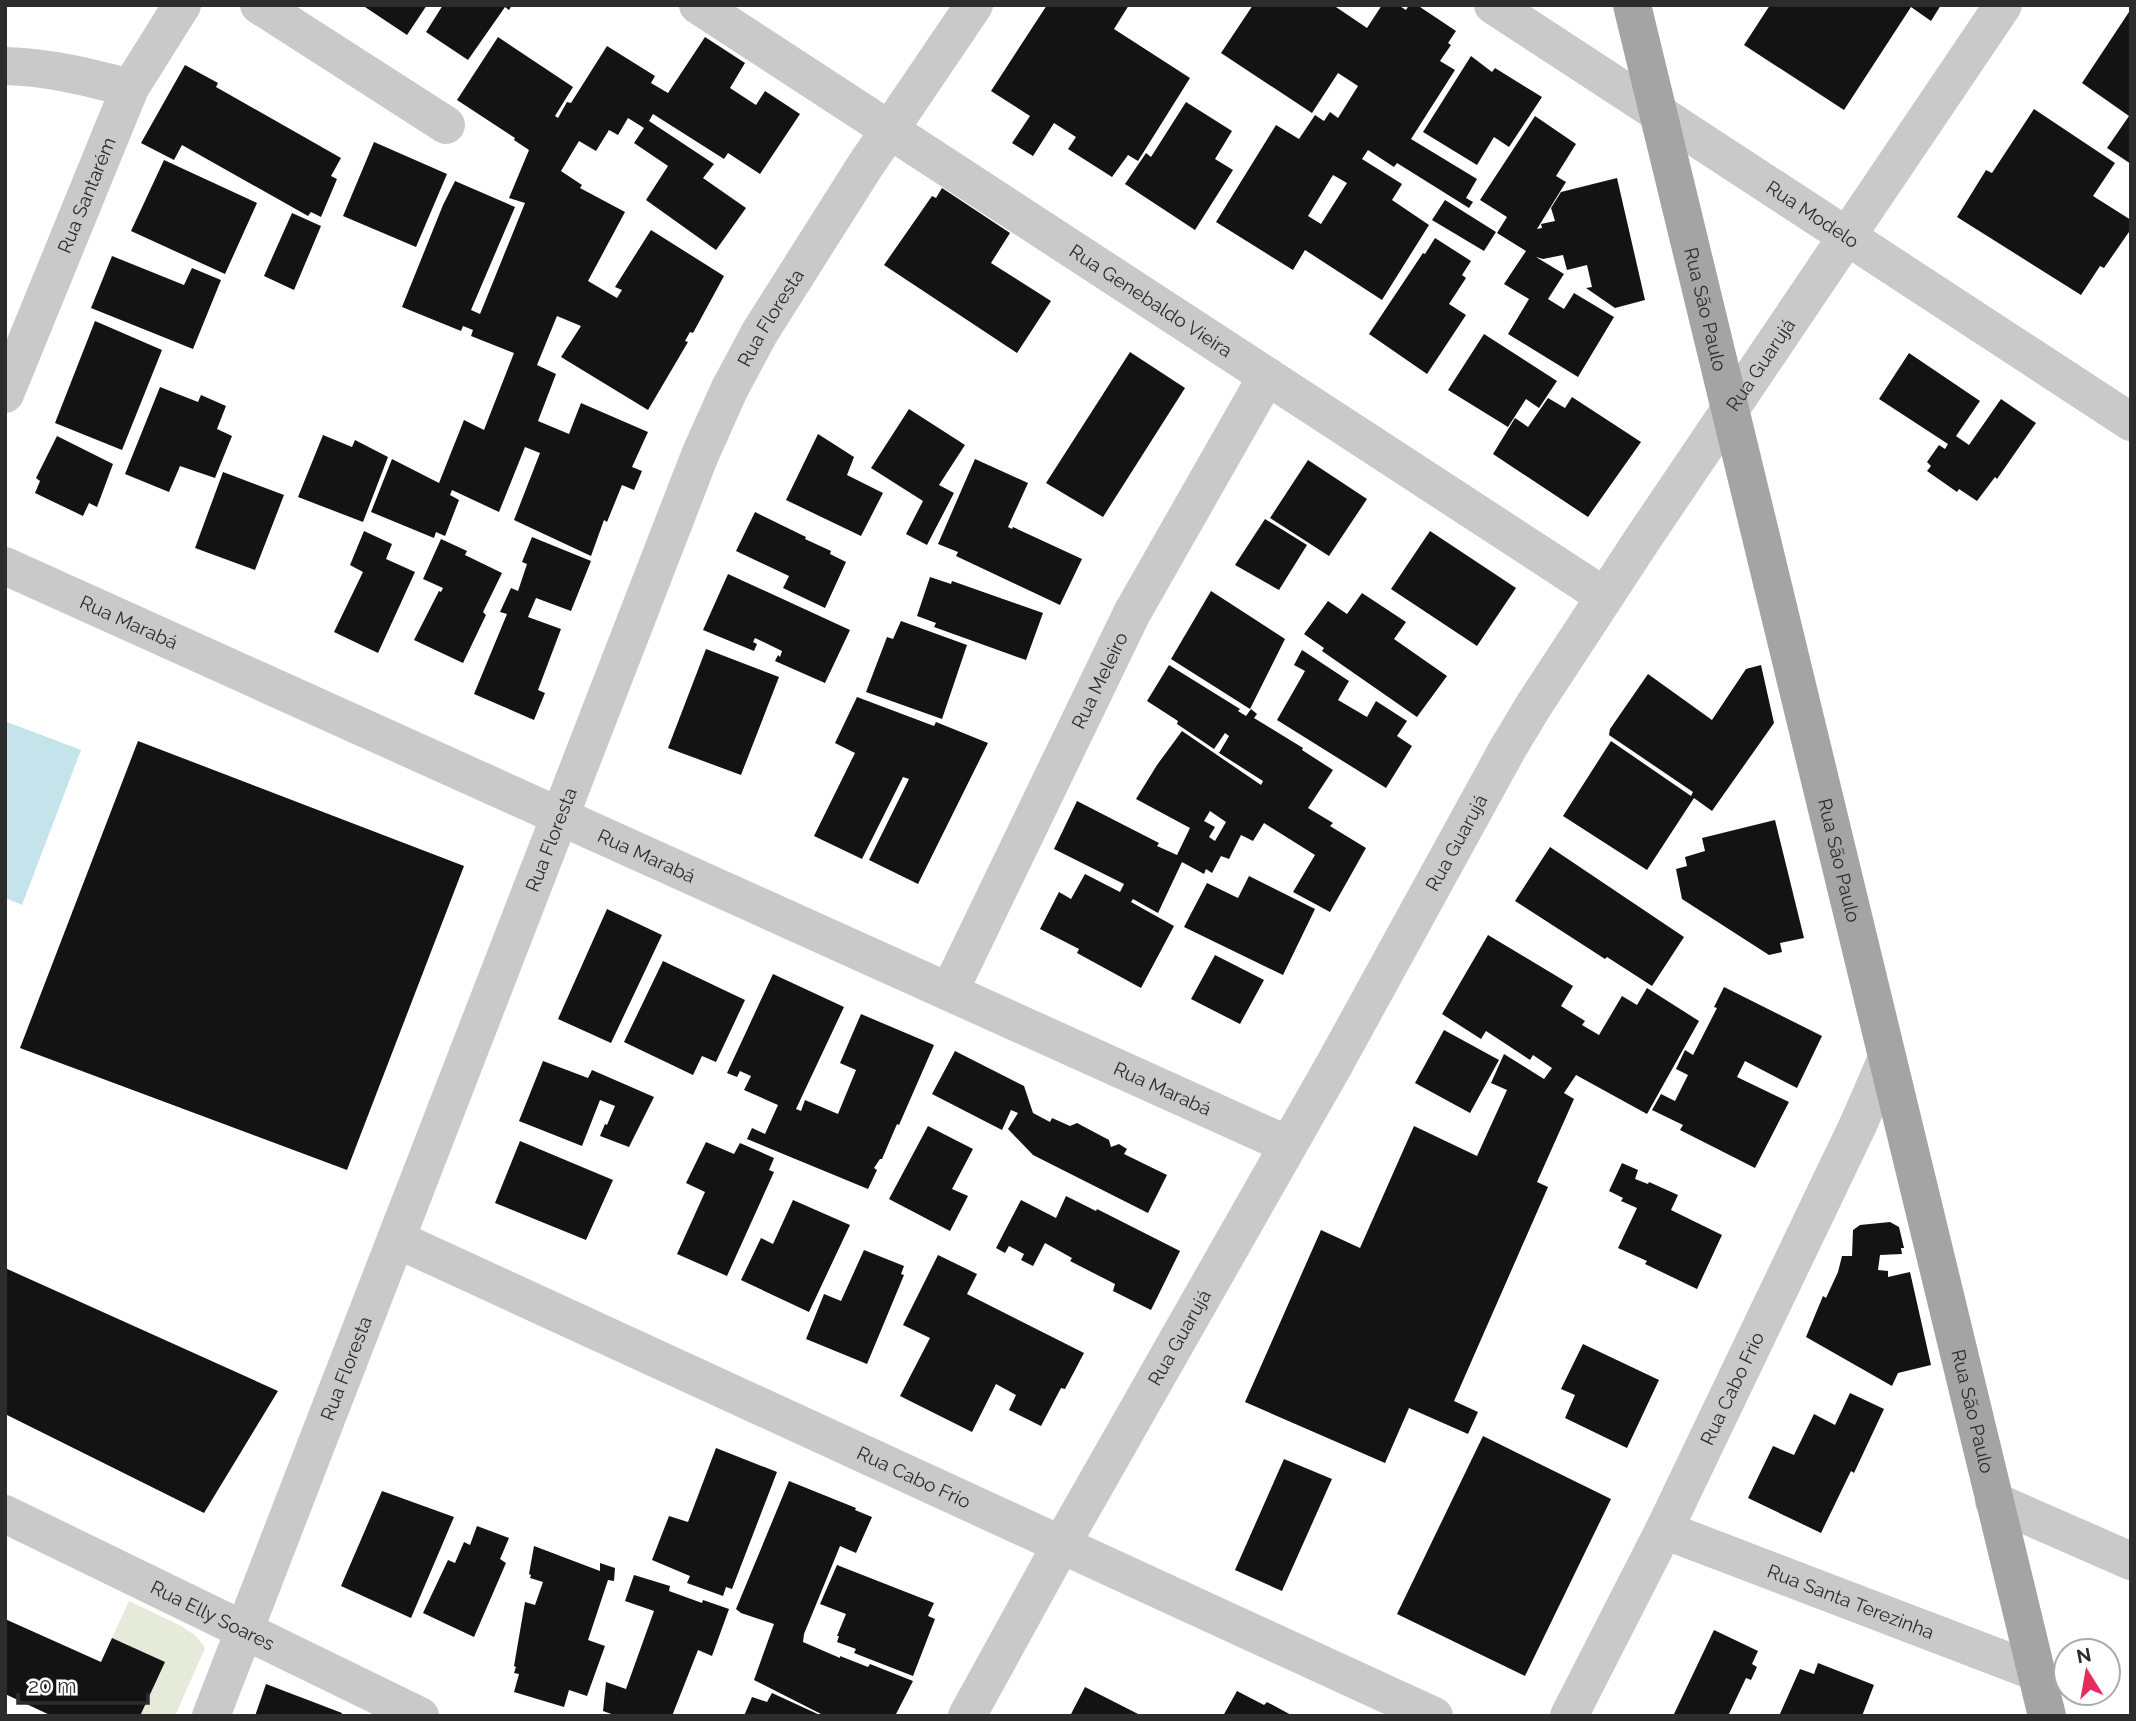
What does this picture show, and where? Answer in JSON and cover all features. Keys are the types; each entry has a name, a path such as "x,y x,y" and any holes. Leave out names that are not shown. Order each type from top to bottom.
{"main road":[{"name":"Rua São Paulo","path":"1632,5 2047,1716"}],"street":[{"name":"Rua Santarém","path":"5,394 130,88 182,5"},
{"path":"259,5 446,125"},
{"name":"Rua Genebaldo Vieira","path":"698,5 1604,596"},
{"name":"Rua Floresta","path":"211,1716 700,454 729,390 766,322 889,130 974,5"},
{"name":"Rua Modelo","path":"1493,5 2131,422"},
{"name":"Rua Guarujá","path":"967,1716 1507,750 1604,596 2003,5"},
{"path":"5,66 68,72 130,88"},
{"name":"Rua Meleiro","path":"949,992 1132,612 1267,376"},
{"name":"Rua Marabá","path":"5,566 1288,1145"},
{"name":"Rua Cabo Frio","path":"1569,1716 1664,1530 1858,1125 1887,1058"},
{"name":"Rua Cabo Frio","path":"396,1239 1434,1716"},
{"path":"1994,1501 2131,1562"},
{"name":"Rua Elly Soares","path":"5,1514 420,1716"},
{"name":"Rua Santa Terezinha","path":"1664,1530 2036,1672"}],"green space":[{"path":"129,1601 181,1626 196,1636 205,1648 175,1716 140,1716 164,1662 112,1638"}],"water":[{"path":"7,722 81,750 22,905 5,898"}],"building":[{"path":"362,5 427,5 407,35"},
{"path":"443,5 512,5 509,10 505,7 468,60 426,32"},
{"path":"1047,5 1129,5 1114,29 1190,78 1138,161 1128,155 1112,177 1068,149 1076,137 1054,123 1033,156 1012,143 1030,116 991,91"},
{"path":"1253,5 1333,5 1367,28 1382,5 1398,5 1406,10 1409,5 1417,5 1456,31 1448,43 1451,45 1440,61 1455,70 1411,139 1477,179 1466,198 1473,202 1469,208 1397,163 1394,167 1368,150 1362,159 1402,184 1392,200 1429,225 1382,300 1305,250 1293,270 1216,222 1276,125 1299,139 1315,115 1324,121 1330,112 1338,118 1358,86 1338,73 1312,113 1221,53","holes":["1333,175 1347,183 1321,224 1308,216"]},
{"path":"1770,5 1941,5 1931,21 1911,7 1844,110 1744,45"},
{"path":"2131,9 2131,164 2107,148 2129,116 2082,83"},
{"path":"498,37 573,87 555,116 558,118 567,102 571,103 607,46 655,76 651,83 668,93 705,37 745,63 730,88 756,105 765,91 800,114 760,174 728,153 724,159 653,114 649,121 714,164 703,178 746,208 716,250 646,200 668,166 634,143 644,128 628,118 618,135 609,130 596,151 579,141 561,171 582,185 580,188 625,212 588,281 617,298 622,290 615,287 651,230 724,276 648,410 561,357 581,326 557,316 537,365 556,374 538,421 569,434 581,403 648,432 632,467 642,471 634,490 622,485 607,522 604,520 591,556 514,520 540,453 525,447 499,512 452,490 450,495 459,500 445,536 436,532 434,538 371,512 392,459 439,483 464,420 484,430 514,353 471,336 473,330 463,326 461,331 402,307 455,181 515,207 471,310 480,314 525,203 509,198 529,150 457,100"},
{"path":"1471,56 1492,72 1495,68 1542,97 1509,147 1494,137 1477,165 1423,132"},
{"path":"185,65 218,83 216,87 341,158 331,176 337,179 321,217 311,212 308,216 182,145 174,160 141,143"},
{"path":"1186,102 1232,131 1215,159 1233,170 1195,230 1125,184 1146,153 1151,157"},
{"path":"2034,109 2115,163 2093,196 2131,220 2131,229 2104,268 2100,266 2081,295 1957,217 1986,170 1992,173"},
{"path":"1535,116 1576,144 1556,176 1566,182 1537,229 1542,228 1541,224 1555,221 1551,208 1561,192 1617,178 1645,300 1615,308 1586,288 1592,287 1587,265 1567,270 1563,255 1543,259 1536,257 1564,274 1548,299 1564,309 1574,293 1614,317 1578,377 1508,334 1529,299 1504,284 1526,251 1497,233 1507,217 1480,200"},
{"path":"374,142 447,174 416,247 343,216"},
{"path":"164,160 257,203 225,274 131,231"},
{"path":"942,188 1010,233 991,263 1051,301 1017,353 884,265 932,196 936,198"},
{"path":"1445,200 1496,232 1484,251 1432,220"},
{"path":"292,213 321,226 294,290 264,276"},
{"path":"1435,238 1471,261 1462,275 1466,278 1449,304 1466,315 1427,374 1369,334"},
{"path":"112,256 184,285 192,268 221,280 193,349 91,308"},
{"path":"95,321 162,350 122,450 55,423"},
{"path":"1484,334 1557,381 1539,408 1526,399 1508,427 1448,390"},
{"path":"1130,352 1185,388 1103,517 1046,483"},
{"path":"1909,353 1980,401 1956,436 1969,445 2001,399 2036,423 1997,479 1995,477 1977,501 1959,489 1957,492 1927,471 1931,466 1927,462 1939,445 1945,449 1948,444 1879,399"},
{"path":"160,387 198,402 201,395 226,406 217,429 232,436 215,478 180,466 169,492 125,474"},
{"path":"1572,397 1641,442 1588,517 1493,454 1515,418 1528,427 1548,398 1565,408"},
{"path":"909,409 965,445 939,485 954,493 927,545 906,534 923,501 871,468"},
{"path":"818,434 854,457 847,475 883,493 861,536 786,500"},
{"path":"323,435 352,447 355,440 388,457 363,522 298,497"},
{"path":"57,436 113,464 97,507 89,503 83,516 35,493 40,481 36,478"},
{"path":"975,459 1028,483 1008,527 1082,559 1060,605 956,556 958,552 938,544"},
{"path":"1308,460 1367,499 1329,556 1270,518"},
{"path":"223,472 284,495 255,570 195,548"},
{"path":"755,512 806,537 805,539 831,551 830,554 846,562 825,608 783,588 789,576 736,551"},
{"path":"1265,519 1307,545 1279,590 1235,565"},
{"path":"364,531 392,544 386,559 415,572 378,653 334,632 363,572 350,565"},
{"path":"1430,531 1516,588 1477,646 1391,589"},
{"path":"532,537 591,561 571,611 536,598 528,617 561,629 538,690 545,693 534,720 474,694 507,614 500,612 511,588 518,591 527,564 522,562"},
{"path":"441,539 467,551 465,555 502,573 463,663 414,640 443,588 423,579"},
{"path":"728,574 850,630 825,683 775,661 782,651 755,638 753,642 757,644 754,651 703,630"},
{"path":"930,577 951,584 952,581 1043,613 1026,660 934,627 936,623 917,616"},
{"path":"1211,591 1285,639 1250,709 1171,659"},
{"path":"1362,593 1406,622 1394,639 1447,676 1417,717 1322,651 1324,648 1304,634 1328,601 1347,614"},
{"path":"901,621 967,645 942,719 866,692 887,637 893,639"},
{"path":"706,649 779,677 741,775 668,748"},
{"path":"1302,650 1349,681 1338,700 1367,717 1376,701 1407,721 1397,736 1412,746 1386,788 1277,720 1305,671 1294,665"},
{"path":"1169,665 1240,709 1238,711 1246,716 1251,709 1257,714 1254,718 1333,770 1308,808 1333,823 1330,826 1366,848 1330,912 1293,892 1315,855 1264,823 1253,841 1241,835 1229,859 1221,856 1212,873 1206,869 1204,874 1182,862 1158,913 1133,899 1131,902 1174,926 1141,988 1077,953 1079,949 1040,929 1059,892 1071,899 1085,874 1120,892 1124,884 1054,849 1077,801 1177,855 1190,828 1136,799 1182,731 1261,785 1263,781 1219,753 1229,736 1225,733 1214,749 1147,701","holes":["1210,811 1226,822 1215,841 1209,837 1215,827 1204,821"]},
{"path":"1761,665 1774,723 1712,811 1694,798 1647,870 1563,816 1611,741 1691,796 1693,792 1609,735 1610,729 1648,674 1712,720 1746,669"},
{"path":"857,697 934,726 936,722 988,743 918,884 869,860 909,779 903,777 862,859 814,836 855,753 835,743"},
{"path":"138,741 464,866 347,1170 20,1048"},
{"path":"1775,820 1804,938 1780,943 1782,952 1769,955 1682,899 1676,869 1687,866 1685,857 1705,851 1702,838"},
{"path":"1550,847 1684,937 1652,986 1515,901"},
{"path":"1249,876 1315,909 1283,975 1184,927 1207,883 1238,898"},
{"path":"607,909 662,935 611,1043 558,1019"},
{"path":"1488,935 1573,986 1561,1006 1585,1021 1582,1025 1599,1035 1622,996 1637,1005 1647,988 1699,1021 1647,1114 1576,1075 1564,1093 1574,1099 1537,1182 1548,1187 1454,1401 1478,1412 1468,1434 1409,1408 1385,1463 1245,1402 1321,1230 1360,1248 1414,1126 1477,1156 1507,1090 1491,1083 1504,1054 1544,1079 1552,1068 1533,1055 1530,1060 1486,1031 1481,1039 1442,1014"},
{"path":"1215,955 1264,980 1240,1024 1191,999"},
{"path":"663,961 745,1000 716,1062 702,1056 693,1075 624,1042"},
{"path":"773,974 844,1007 796,1109 801,1111 805,1100 838,1114 856,1070 840,1063 861,1014 934,1045 899,1125 897,1124 882,1159 874,1168 877,1170 868,1189 747,1139 752,1128 765,1134 778,1105 744,1090 751,1076 740,1071 737,1077 727,1073"},
{"path":"1724,987 1822,1036 1797,1088 1745,1061 1737,1077 1789,1102 1755,1168 1680,1130 1683,1125 1652,1110 1661,1094 1675,1101 1688,1075 1676,1069 1685,1050 1693,1055 1717,1008 1714,1007"},
{"path":"1444,1030 1499,1060 1470,1113 1415,1083"},
{"path":"955,1051 1024,1086 1033,1113 1050,1122 1052,1118 1070,1126 1077,1123 1109,1140 1111,1147 1119,1144 1127,1149 1124,1154 1167,1175 1148,1213 1033,1155 1008,1129 1018,1113 1011,1110 1002,1130 932,1094"},
{"path":"543,1061 588,1078 592,1070 654,1097 629,1147 600,1136 615,1106 600,1100 582,1146 519,1121"},
{"path":"928,1126 973,1149 952,1189 968,1196 950,1231 889,1199"},
{"path":"520,1141 613,1180 586,1240 495,1203"},
{"path":"706,1142 734,1154 740,1143 774,1158 769,1170 774,1172 727,1276 677,1254 705,1192 686,1183"},
{"path":"1622,1163 1638,1170 1635,1179 1678,1195 1671,1210 1722,1235 1697,1289 1618,1248 1637,1208 1621,1201 1623,1198 1609,1191"},
{"path":"1066,1196 1180,1251 1151,1310 1113,1291 1115,1284 1070,1261 1072,1258 1045,1243 1033,1266 1021,1260 1024,1254 1009,1246 1005,1253 996,1248 1021,1200 1056,1218"},
{"path":"793,1200 850,1225 809,1312 741,1280 761,1238 773,1244"},
{"path":"1890,1222 1899,1227 1904,1248 1901,1248 1902,1254 1880,1255 1878,1270 1888,1271 1888,1277 1910,1272 1931,1365 1898,1373 1892,1386 1806,1337 1823,1296 1826,1298 1838,1272 1842,1256 1852,1256 1853,1230 1860,1225"},
{"path":"864,1250 904,1266 901,1274 904,1275 867,1364 806,1339 824,1294 841,1301"},
{"path":"938,1255 977,1274 967,1294 1084,1353 1041,1426 1009,1410 1016,1395 996,1384 972,1432 900,1396 930,1338 903,1325"},
{"path":"5,1268 278,1391 204,1513 5,1414"},
{"path":"1583,1344 1659,1380 1627,1448 1565,1418 1575,1395 1561,1389"},
{"path":"1850,1393 1884,1409 1854,1473 1851,1471 1821,1533 1748,1498 1773,1446 1794,1455 1814,1414 1835,1425"},
{"path":"1483,1436 1611,1499 1525,1676 1397,1614"},
{"path":"716,1448 777,1472 732,1589 726,1587 723,1596 687,1583 690,1576 652,1560 669,1516 688,1522"},
{"path":"1284,1459 1332,1479 1282,1591 1235,1570"},
{"path":"789,1481 872,1517 856,1553 840,1546 803,1642 840,1658 868,1667 870,1664 913,1681 895,1716 825,1716 754,1680 774,1624 736,1609"},
{"path":"382,1491 454,1517 411,1618 341,1586"},
{"path":"477,1526 509,1538 500,1559 506,1563 474,1637 423,1613 448,1560 455,1563 464,1542 470,1545"},
{"path":"534,1546 600,1571 600,1563 615,1568 614,1581 608,1580 588,1640 605,1646 587,1696 569,1690 564,1707 514,1692 519,1674 514,1673 514,1666 525,1602 535,1605 543,1582 530,1578 529,1574"},
{"path":"837,1565 934,1603 928,1616 935,1619 913,1676 854,1653 856,1649 837,1642 846,1614 820,1604"},
{"path":"634,1575 670,1586 669,1591 702,1603 703,1600 729,1609 712,1656 698,1650 672,1716 617,1716 603,1711 606,1682 626,1689 654,1611 625,1601"},
{"path":"5,1619 101,1662 112,1638 165,1662 140,1716 52,1716 5,1694"},
{"path":"1714,1630 1758,1651 1752,1664 1757,1667 1751,1680 1746,1678 1728,1716 1678,1716 1674,1714"},
{"path":"1818,1663 1874,1685 1862,1716 1779,1716 1800,1669 1814,1674"},
{"path":"266,1684 342,1713 341,1716 255,1716"},
{"path":"1085,1687 1142,1716 1070,1716"},
{"path":"1237,1691 1264,1705 1267,1702 1293,1716 1223,1716"},
{"path":"772,1693 822,1716 744,1716 752,1697 767,1702"}]}
